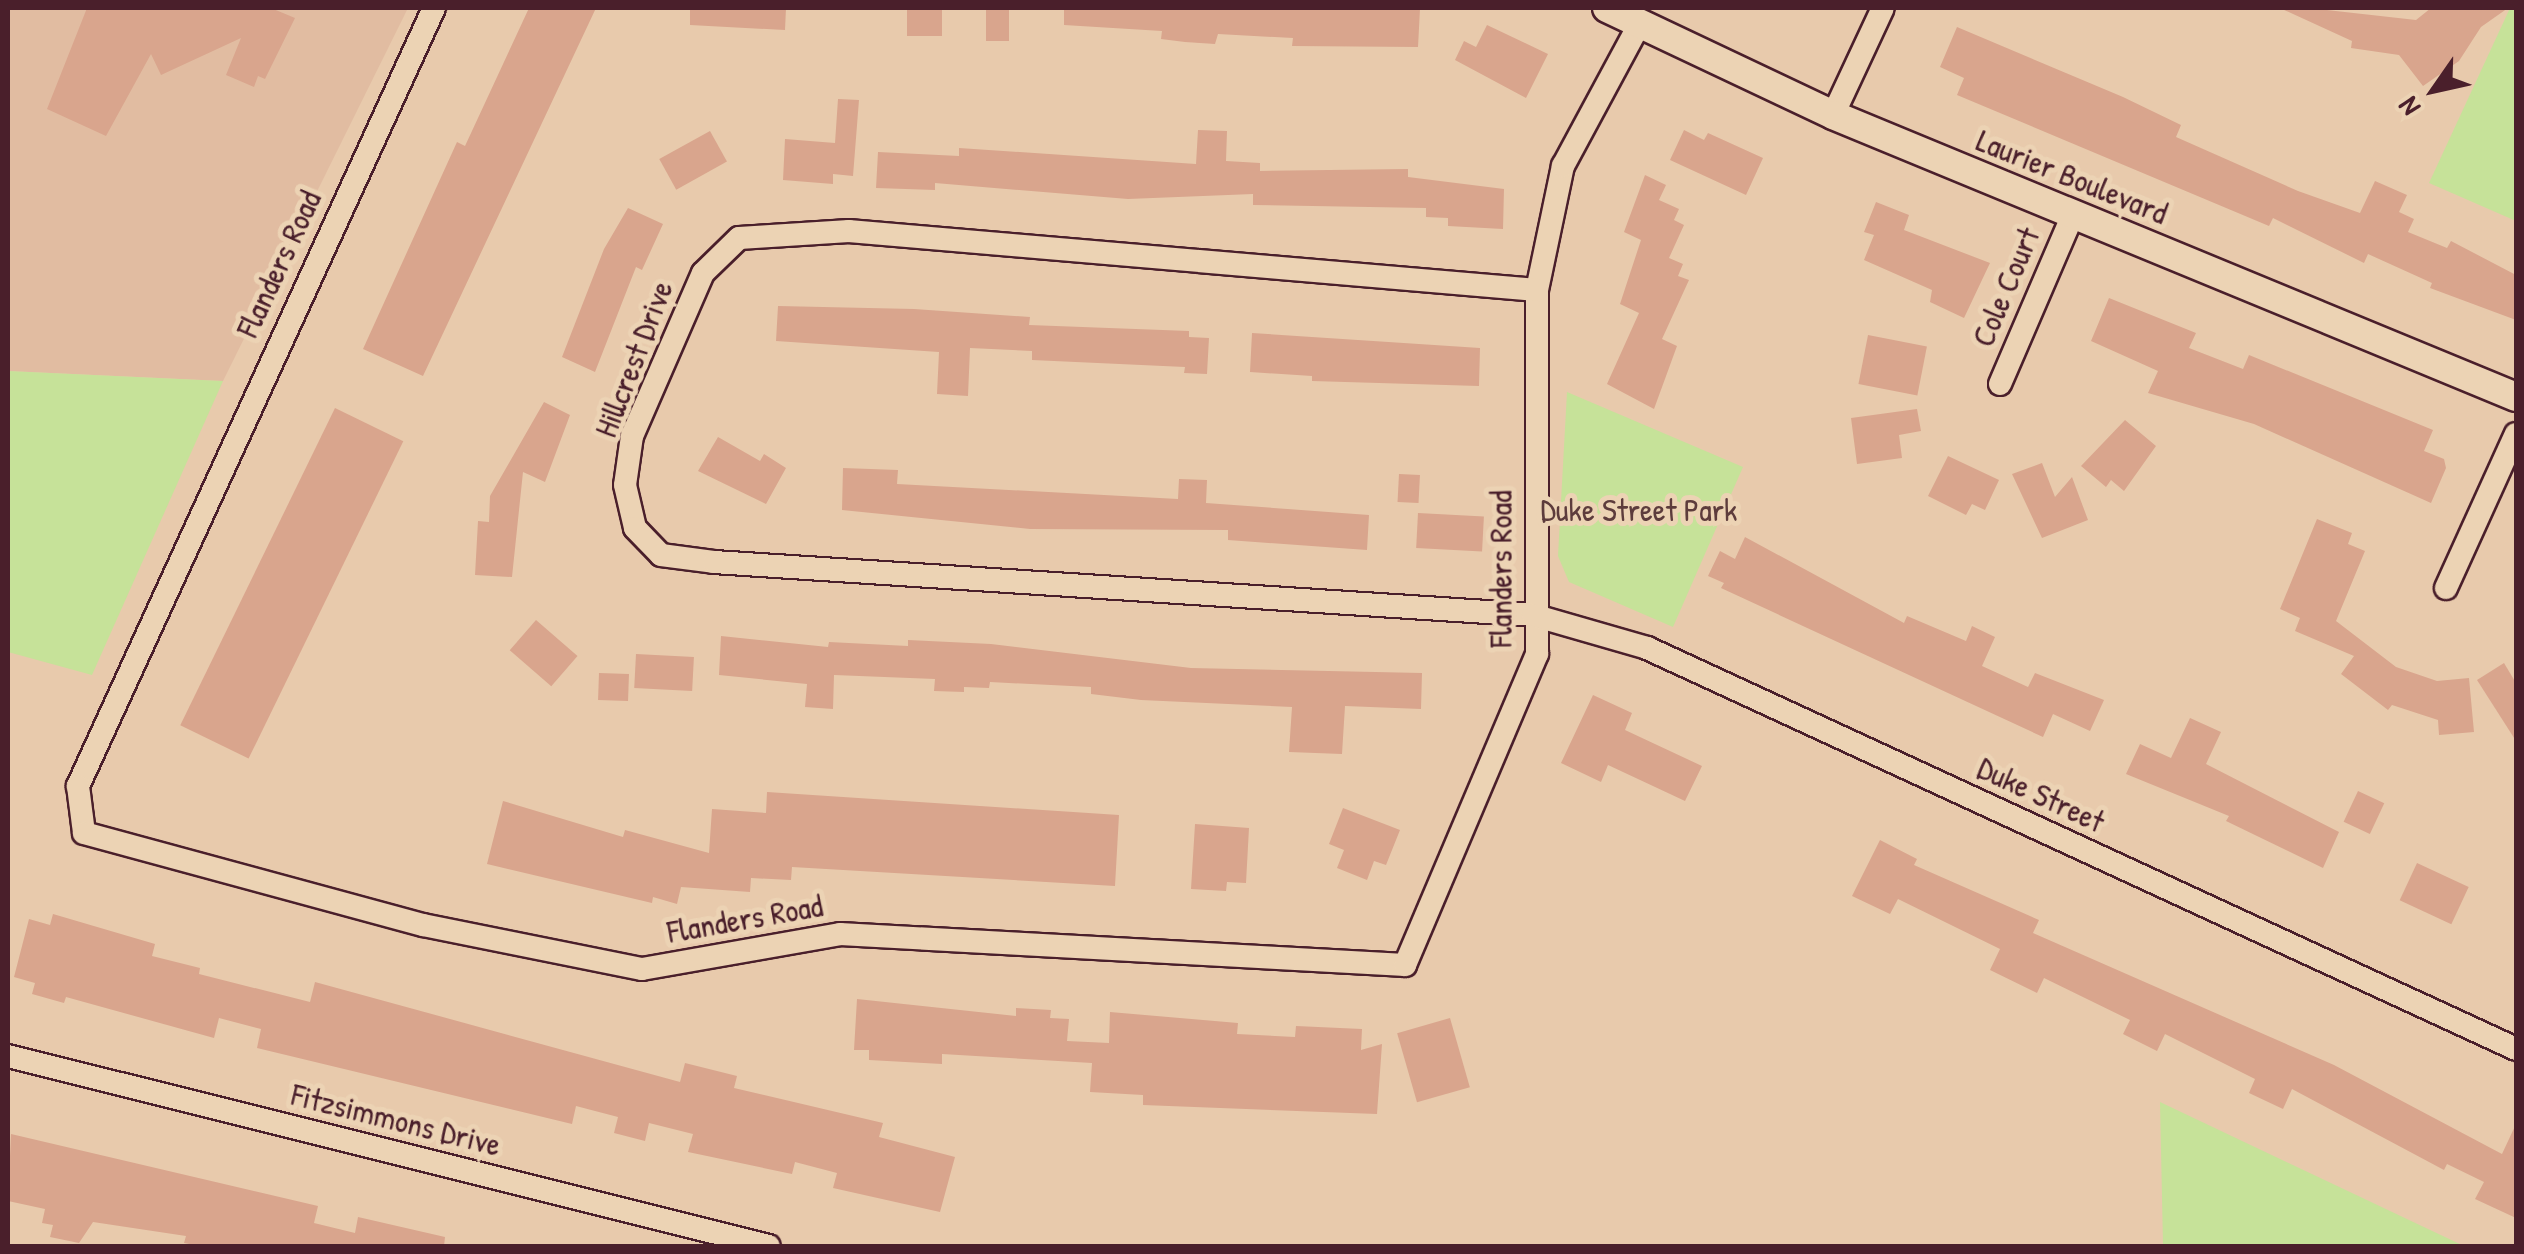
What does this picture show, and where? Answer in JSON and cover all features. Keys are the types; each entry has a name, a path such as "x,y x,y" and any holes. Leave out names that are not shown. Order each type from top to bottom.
{"street":[{"name":"Flanders Road","path":"434,8 78,786 84,833 422,925 642,968 681,967 840,934 1406,965 1537,654 1533,616 1537,290 1563,166 1640,23"},
{"name":"Laurier Boulevard","path":"1608,8 1833,115 2072,217 2516,397"},
{"path":"1833,115 1883,8"},
{"name":"Cole Court","path":"2000,384 2072,217"},
{"name":"Hillcrest Drive","path":"1533,616 1297,605 661,554 635,528 625,485 632,436 703,273 739,238 849,231 1537,290"},
{"path":"2446,588 2516,434"},
{"name":"Duke Street","path":"1533,616 1646,648 2516,1049"},
{"name":"Fitzsimmons Drive","path":"8,1056 769,1246"}],"shaded area":[{"path":"8,8 408,8 223,381 8,371"}],"green space":[{"path":"2510,8 2516,8 2516,221 2429,183"},
{"path":"8,371 223,381 92,675 8,652"},
{"name":"Duke Street Park","path":"1567,392 1743,467 1673,627 1569,582 1558,556"},
{"path":"2160,1102 2464,1246 2163,1246"}],"building":[{"path":"87,8 271,8 295,18 265,79 258,76 254,87 226,75 241,38 161,75 151,54 106,136 47,109"},
{"path":"529,8 596,8 423,376 363,349 457,142 465,146"},
{"path":"690,8 786,8 785,30 690,25"},
{"path":"907,8 942,8 942,36 907,36"},
{"path":"986,8 1009,8 1009,41 986,41"},
{"path":"1064,8 1420,9 1418,47 1292,46 1293,38 1218,34 1215,44 1185,42 1161,39 1162,31 1064,25"},
{"path":"2309,8 2416,20 2431,8 2508,8 2481,27 2459,61 2423,86 2399,55 2351,48 2352,41 2282,9"},
{"path":"1487,25 1548,54 1526,98 1455,60 1464,41 1476,47"},
{"path":"1957,27 2123,97 2181,125 2176,137 2298,191 2360,213 2375,181 2407,195 2399,212 2414,219 2408,232 2447,248 2451,241 2516,275 2516,320 2430,288 2432,283 2368,254 2364,263 2273,218 2269,226 1957,95 1964,78 1940,67"},
{"path":"838,99 859,100 853,176 833,174 833,184 783,180 785,139 835,143"},
{"path":"1198,130 1227,131 1226,161 1260,163 1260,171 1408,169 1408,177 1504,189 1503,229 1448,226 1448,218 1426,217 1426,208 1253,205 1253,194 1128,199 935,183 935,190 876,188 878,152 959,156 959,148 1196,164"},
{"path":"1684,130 1704,140 1708,133 1763,158 1746,195 1670,160"},
{"path":"710,131 727,162 676,190 659,159"},
{"path":"1645,175 1666,185 1659,200 1679,209 1674,220 1684,225 1669,258 1683,264 1678,276 1689,280 1662,339 1677,346 1654,409 1607,384 1639,313 1620,304 1641,240 1624,232"},
{"path":"1876,202 1909,215 1904,230 1990,263 1964,318 1930,302 1932,290 1864,260 1874,235 1864,232"},
{"path":"628,208 663,224 642,270 636,267 595,372 562,357 604,249"},
{"path":"2109,298 2196,333 2189,348 2243,369 2249,355 2433,430 2424,451 2444,459 2446,468 2431,503 2254,424 2148,393 2158,371 2091,341"},
{"path":"778,306 914,309 1030,317 1029,325 1189,331 1189,337 1209,338 1207,374 1184,373 1185,367 1032,360 1032,351 970,348 968,396 937,394 939,352 776,341"},
{"path":"1252,333 1480,348 1479,386 1312,381 1312,376 1250,372"},
{"path":"1868,335 1927,346 1917,396 1858,384"},
{"path":"544,402 570,415 545,482 523,472 512,577 475,575 478,521 489,522 490,496"},
{"path":"335,408 403,441 249,759 180,725"},
{"path":"1917,409 1921,431 1899,435 1902,458 1857,464 1851,418"},
{"path":"2125,420 2156,446 2124,491 2111,480 2106,487 2081,466"},
{"path":"718,437 760,461 764,454 786,468 766,504 698,471"},
{"path":"1948,456 1999,480 1985,510 1972,504 1966,515 1928,496"},
{"path":"2042,463 2055,497 2072,477 2088,520 2042,538 2012,474"},
{"path":"843,468 898,470 897,484 1178,499 1179,479 1207,480 1206,503 1369,515 1367,550 1228,540 1228,530 1030,529 842,510"},
{"path":"1399,474 1420,475 1419,503 1398,502"},
{"path":"1418,513 1484,516 1482,551 1416,548"},
{"path":"2317,519 2352,533 2348,544 2365,551 2336,621 2396,667 2437,681 2469,678 2474,732 2439,735 2438,720 2392,705 2388,710 2341,674 2354,656 2295,631 2300,618 2280,609"},
{"path":"1745,537 1904,623 1907,616 1966,641 1972,626 1995,637 1982,666 2028,687 2035,673 2104,700 2090,731 2053,714 2043,737 1721,588 1724,583 1708,576 1720,551 1735,559"},
{"path":"536,620 578,656 551,686 510,650"},
{"path":"721,636 828,647 829,642 908,646 908,640 991,644 1191,668 1422,673 1421,709 1345,706 1342,754 1289,752 1292,707 1141,700 1091,694 1091,687 990,682 989,688 934,691 935,679 834,675 833,709 805,707 807,684 719,675"},
{"path":"636,654 694,657 692,691 634,688"},
{"path":"2504,663 2516,683 2516,741 2477,680"},
{"path":"599,673 629,674 628,701 598,700"},
{"path":"1593,695 1632,713 1625,730 1702,766 1685,801 1608,765 1601,782 1561,763"},
{"path":"2190,718 2221,732 2206,764 2339,832 2323,868 2226,821 2229,816 2126,774 2140,744 2171,758"},
{"path":"2358,791 2384,803 2370,834 2344,822"},
{"path":"767,792 1119,815 1115,886 792,867 791,880 751,878 750,892 681,887 677,904 653,897 652,903 487,864 503,801 623,837 625,830 709,853 712,809 766,813"},
{"path":"1343,808 1400,830 1386,865 1374,861 1367,880 1337,868 1344,850 1329,844"},
{"path":"1195,824 1249,828 1246,883 1227,882 1226,891 1191,889"},
{"path":"1880,840 1917,859 1914,865 2039,920 2033,933 2334,1065 2502,1154 2516,1124 2516,1218 2475,1199 2484,1182 2447,1164 2444,1170 2292,1089 2283,1109 2249,1093 2255,1079 2165,1034 2157,1051 2123,1034 2130,1020 2044,978 2037,993 1990,970 2000,949 1898,899 1890,914 1852,896"},
{"path":"2417,863 2469,887 2451,924 2400,900"},
{"path":"53,914 155,944 152,956 200,968 199,974 310,1002 315,982 680,1082 685,1063 737,1076 734,1088 883,1123 879,1137 955,1157 940,1212 833,1188 837,1173 795,1162 792,1174 688,1152 693,1134 649,1123 645,1141 614,1133 618,1117 576,1106 572,1124 257,1048 261,1029 219,1018 214,1038 66,997 64,1003 32,994 35,983 14,977 29,919 50,925"},
{"path":"857,999 1016,1016 1016,1008 1051,1010 1050,1018 1069,1019 1067,1041 1109,1043 1110,1012 1238,1023 1237,1034 1295,1037 1296,1026 1362,1029 1361,1050 1382,1044 1377,1114 1143,1105 1143,1095 1090,1092 1092,1063 942,1054 942,1064 869,1060 869,1050 854,1050"},
{"path":"1450,1018 1470,1087 1417,1102 1397,1033"},
{"path":"11,1134 318,1206 314,1223 355,1233 358,1217 445,1237 444,1246 200,1246 184,1243 186,1236 93,1222 79,1243 50,1237 53,1225 42,1223 45,1209 8,1201"}]}
